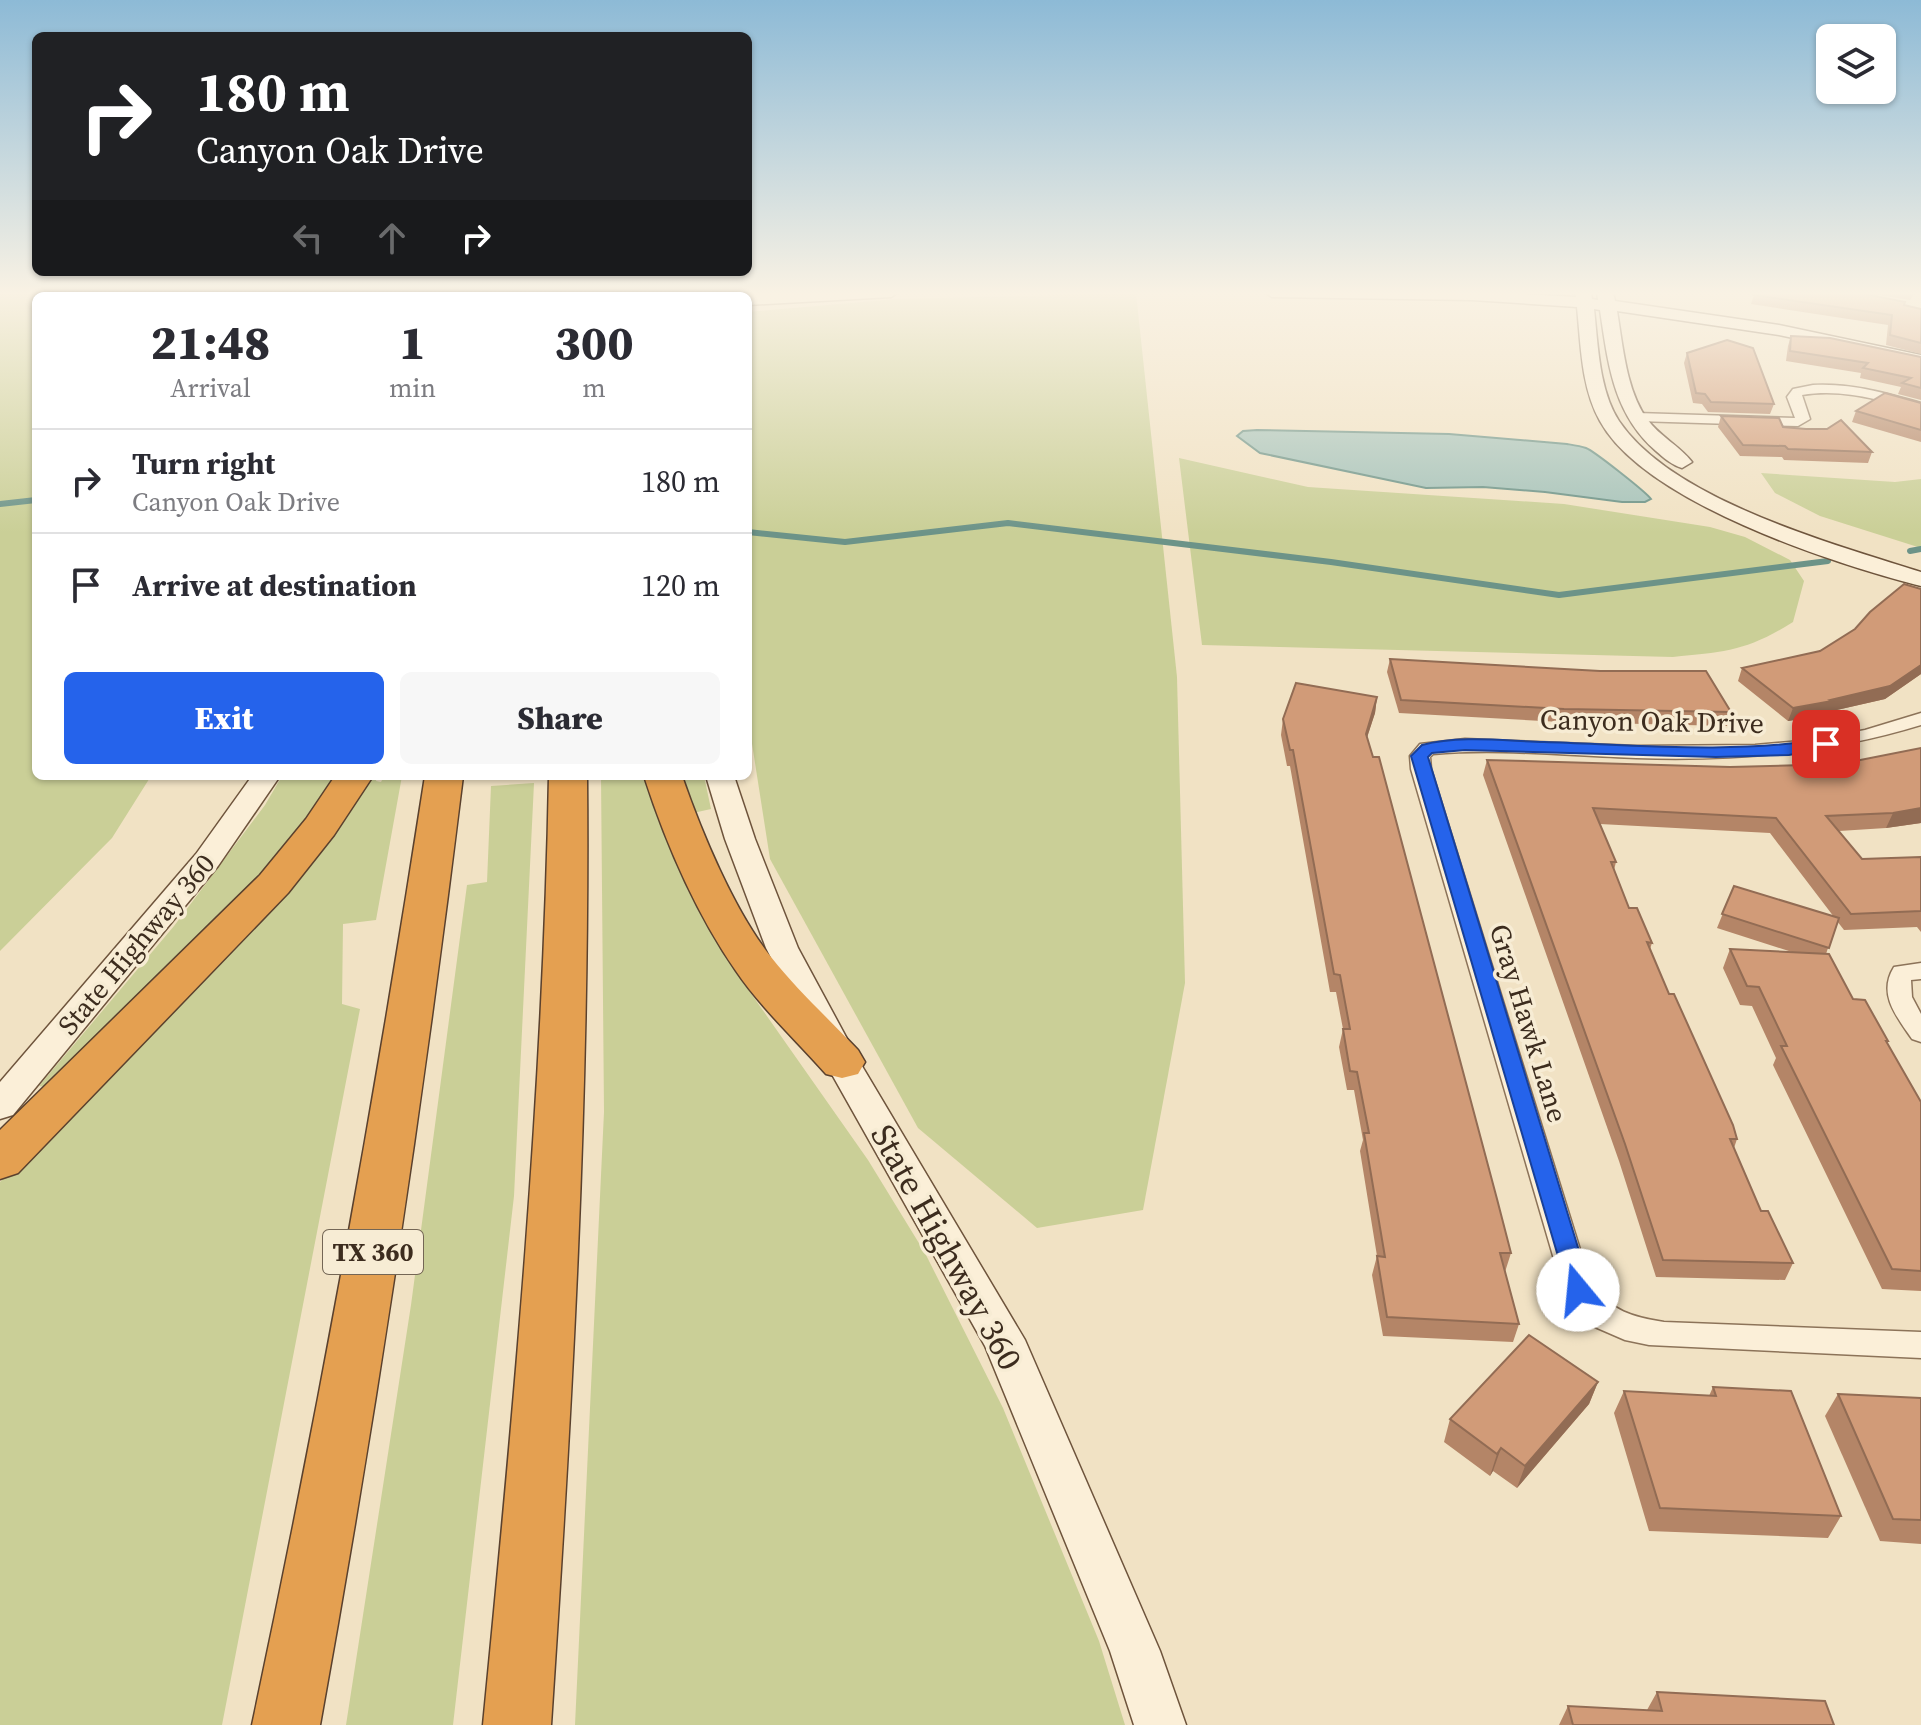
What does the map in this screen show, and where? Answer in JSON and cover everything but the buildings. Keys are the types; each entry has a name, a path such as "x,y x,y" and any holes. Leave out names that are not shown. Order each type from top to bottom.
{"highway":[{"path":"0,1160 274,884 320,827 351,780"},
{"name":"TX 360","path":"286,1725 334,1481 405,1059 443,780"},
{"path":"517,1725 549,1314 561,1109 568,942 568,780"},
{"path":"664,780 676,815 710,890 753,964 842,1062"}],"main road":[{"path":"1596,372 1599,394 1611,423 1649,461 1677,481 1744,516 1831,551 1921,579"},
{"path":"1623,372 1631,408 1637,417 1662,447 1715,486 1786,520 1921,565"},
{"name":"State Highway 360","path":"0,1106 207,860 263,780"},
{"name":"State Highway 360","path":"721,780 740,839 782,948 842,1062 1004,1340 1135,1651 1160,1725"}],"street":[{"path":"1637,417 1798,422 1803,419 1794,397 1798,392 1827,388 1881,396 1921,407"},
{"name":"Canyon Oak Drive","path":"1427,748 1465,745 1716,752 1789,750 1878,735 1921,719"},
{"name":"Gray Hawk Lane","path":"1427,748 1420,756 1421,769 1578,1290 1595,1313 1622,1327 1664,1335 1921,1345"},
{"path":"1921,971 1902,973 1897,981 1900,1001 1921,1033"}],"green space":[{"path":"0,372 32,372 32,780 148,780 112,838 0,951"},
{"path":"752,372 1144,372 1177,677 1185,983 1143,1210 1037,1228 918,1128 770,859 752,744"},
{"path":"1179,458 1308,487 1564,504 1710,527 1745,537 1790,560 1804,581 1793,622 1777,632 1722,651 1673,657 1202,645"},
{"path":"1761,473 1895,482 1921,479 1921,548 1820,516 1775,493"},
{"path":"280,780 336,780 300,833 56,1089 39,1086 174,926 265,805"},
{"path":"362,780 401,780 376,920 343,924 342,1004 360,1009 222,1725 0,1725 0,1182 145,1032"},
{"path":"601,780 652,780 699,897 750,992 868,1160 925,1253 1003,1408 1099,1641 1125,1725 575,1725 604,1112"},
{"path":"681,780 705,780 711,809 693,813"},
{"path":"534,783 514,1196 453,1725 346,1725 411,1305 467,885 487,882 491,786"}],"water":[{"path":"1243,431 1449,434 1574,445 1599,456 1651,499 1622,502 1483,487 1426,488 1260,453 1237,436"}],"waterway":[{"path":"0,504 32,500"},
{"path":"752,532 845,542 1008,523 1331,562 1559,595 1828,561"},
{"path":"1910,551 1921,549"}],"route":[{"path":"1578,1290 1421,769 1420,756 1427,748 1465,745 1716,752 1789,750 1826,744"}]}
